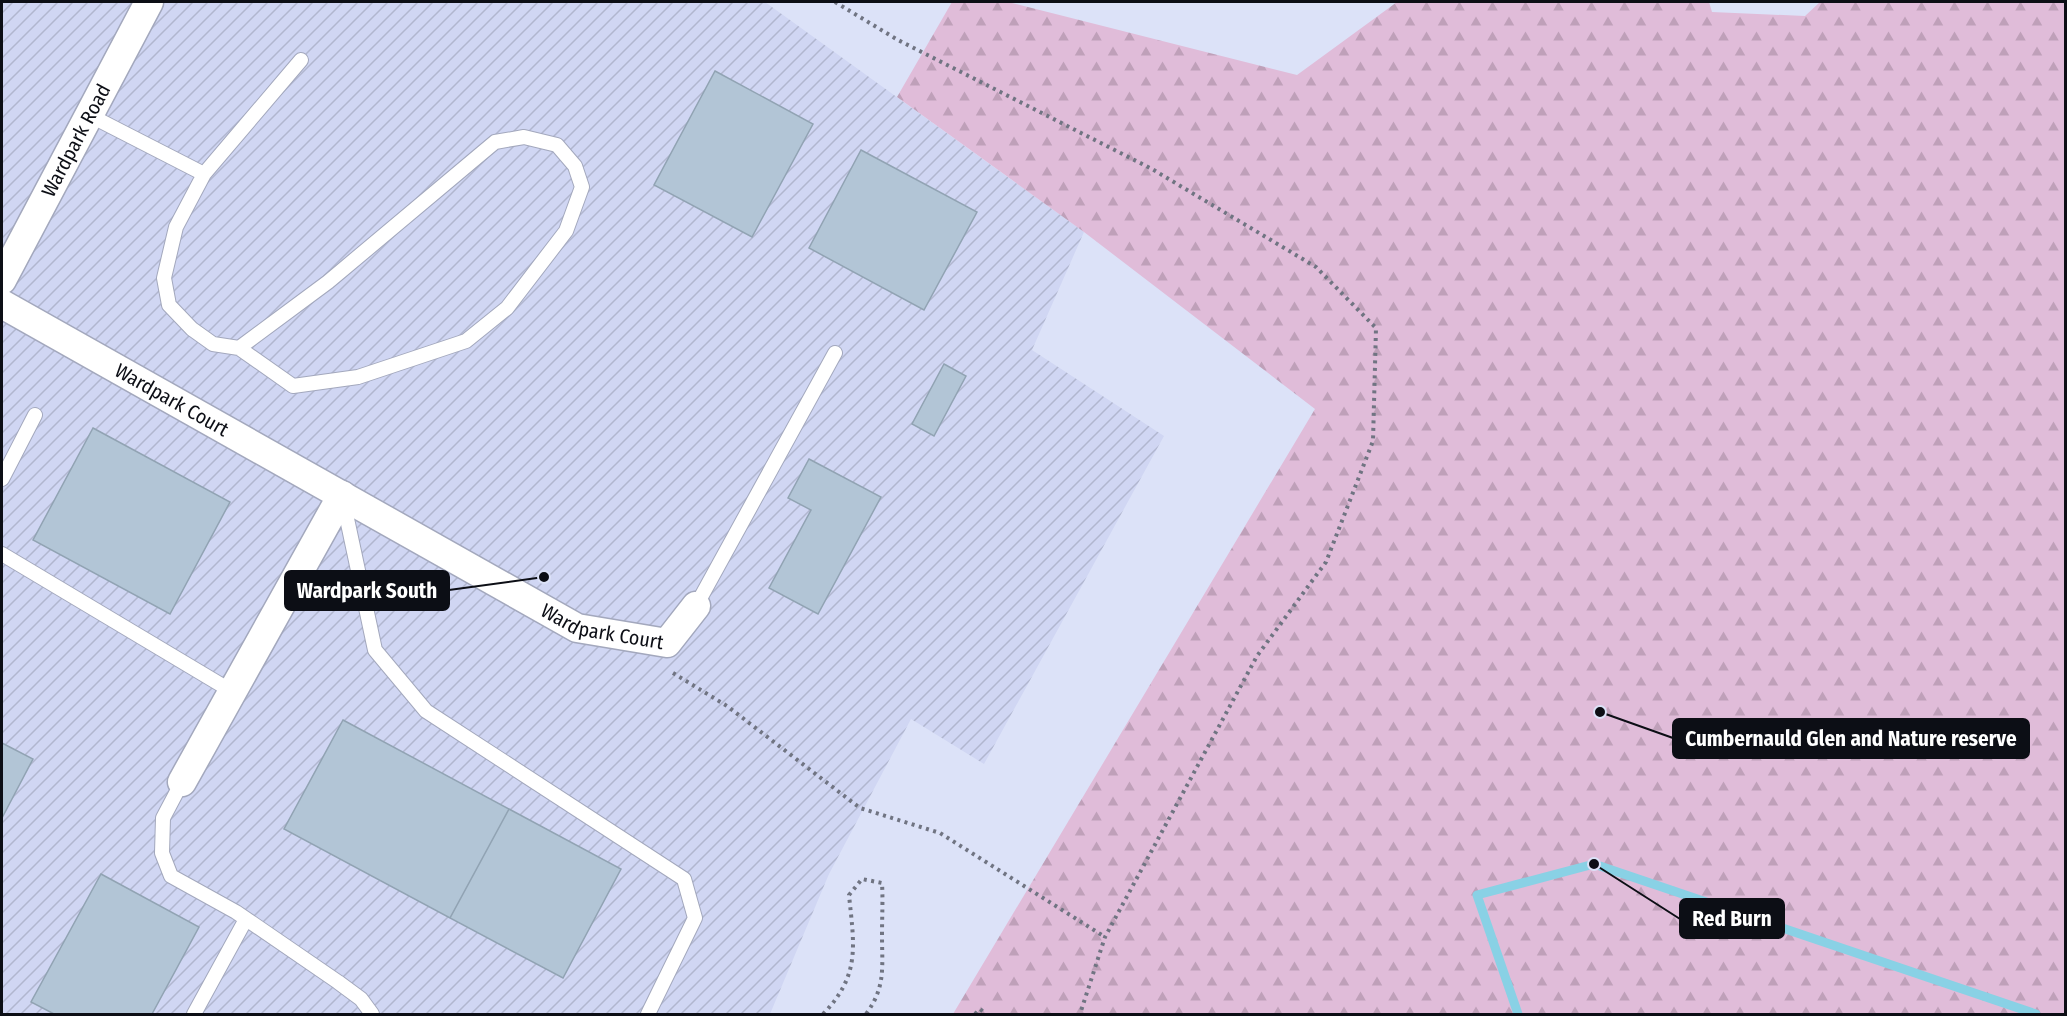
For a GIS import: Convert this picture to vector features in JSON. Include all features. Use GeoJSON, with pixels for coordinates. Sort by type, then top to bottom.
{"type":"FeatureCollection","features":[{"type":"Feature","properties":{"kind":"street","name":"Wardpark Road"},"geometry":{"type":"LineString","coordinates":[[2,280],[149,2]]}},
{"type":"Feature","properties":{"kind":"street","name":"Wardpark Court"},"geometry":{"type":"LineString","coordinates":[[2,304],[577,628],[666,643],[696,606]]}},
{"type":"Feature","properties":{"kind":"street"},"geometry":{"type":"LineString","coordinates":[[182,782],[342,495]]}},
{"type":"Feature","properties":{"kind":"lane"},"geometry":{"type":"LineString","coordinates":[[239,348],[336,275],[495,142],[524,136],[557,145],[575,166],[582,187],[566,231],[507,308],[466,341],[358,377],[293,386],[239,348],[213,344],[192,329],[169,305],[164,278],[176,227],[204,174],[301,60]]}},
{"type":"Feature","properties":{"kind":"lane"},"geometry":{"type":"LineString","coordinates":[[89,115],[204,174]]}},
{"type":"Feature","properties":{"kind":"lane"},"geometry":{"type":"LineString","coordinates":[[696,606],[835,353]]}},
{"type":"Feature","properties":{"kind":"lane"},"geometry":{"type":"LineString","coordinates":[[2,478],[35,415]]}},
{"type":"Feature","properties":{"kind":"lane"},"geometry":{"type":"LineString","coordinates":[[342,495],[375,650],[426,711],[684,879],[695,918],[648,1014]]}},
{"type":"Feature","properties":{"kind":"lane"},"geometry":{"type":"LineString","coordinates":[[2,554],[232,692]]}},
{"type":"Feature","properties":{"kind":"lane"},"geometry":{"type":"LineString","coordinates":[[182,782],[163,818],[162,853],[171,876],[246,919],[361,999],[372,1014]]}},
{"type":"Feature","properties":{"kind":"lane"},"geometry":{"type":"LineString","coordinates":[[194,1014],[246,919]]}},
{"type":"Feature","properties":{"kind":"path"},"geometry":{"type":"LineString","coordinates":[[835,2],[898,40],[1152,169],[1317,267],[1376,328],[1373,441],[1326,562],[1257,656],[1105,937],[1080,1014]]}},
{"type":"Feature","properties":{"kind":"path"},"geometry":{"type":"LineString","coordinates":[[672,672],[727,706],[860,808],[940,833],[1105,937]]}},
{"type":"Feature","properties":{"kind":"path"},"geometry":{"type":"LineString","coordinates":[[823,1014],[852,973],[854,939],[849,895],[862,879],[882,883],[883,907],[884,966],[878,998],[866,1014]]}},
{"type":"Feature","properties":{"kind":"path"},"geometry":{"type":"LineString","coordinates":[[975,1014],[980,1009],[986,1014]]}},
{"type":"Feature","properties":{"kind":"shaded area"},"geometry":{"type":"Polygon","coordinates":[[[2,2],[765,2],[1084,232],[1032,350],[1164,436],[984,764],[911,719],[829,874],[770,1014],[2,1014],[2,2]]]}},
{"type":"Feature","properties":{"kind":"green space"},"geometry":{"type":"Polygon","coordinates":[[[952,2],[1008,2],[1297,75],[1397,2],[1709,2],[1712,12],[1805,16],[1820,2],[2065,2],[2065,1014],[953,1014],[1315,409],[1084,232],[897,97],[952,2]]]}},
{"type":"Feature","properties":{"kind":"building"},"geometry":{"type":"Polygon","coordinates":[[[715,71],[813,124],[752,237],[654,185],[715,71]]]}},
{"type":"Feature","properties":{"kind":"building"},"geometry":{"type":"Polygon","coordinates":[[[861,150],[977,212],[924,310],[809,248],[861,150]]]}},
{"type":"Feature","properties":{"kind":"building"},"geometry":{"type":"Polygon","coordinates":[[[944,364],[966,376],[934,436],[912,424],[944,364]]]}},
{"type":"Feature","properties":{"kind":"building"},"geometry":{"type":"Polygon","coordinates":[[[93,428],[230,502],[170,614],[33,540],[93,428]]]}},
{"type":"Feature","properties":{"kind":"building"},"geometry":{"type":"Polygon","coordinates":[[[809,459],[881,497],[818,614],[769,588],[811,510],[788,498],[809,459]]]}},
{"type":"Feature","properties":{"kind":"building"},"geometry":{"type":"Polygon","coordinates":[[[343,720],[509,809],[450,918],[284,829],[343,720]]]}},
{"type":"Feature","properties":{"kind":"building"},"geometry":{"type":"Polygon","coordinates":[[[2,743],[33,759],[2,818],[2,743]]]}},
{"type":"Feature","properties":{"kind":"building"},"geometry":{"type":"Polygon","coordinates":[[[509,809],[621,869],[563,978],[450,918],[509,809]]]}},
{"type":"Feature","properties":{"kind":"building"},"geometry":{"type":"Polygon","coordinates":[[[101,874],[199,927],[152,1014],[54,1014],[31,1002],[101,874]]]}},
{"type":"Feature","properties":{"kind":"waterway"},"geometry":{"type":"LineString","coordinates":[[1518,1014],[1477,895],[1594,864],[2036,1014]]}},
{"type":"Feature","properties":{"kind":"place","name":"Wardpark South"},"geometry":{"type":"Point","coordinates":[544,577]}},
{"type":"Feature","properties":{"kind":"place","name":"Cumbernauld Glen and Nature reserve"},"geometry":{"type":"Point","coordinates":[1600,712]}},
{"type":"Feature","properties":{"kind":"place","name":"Red Burn"},"geometry":{"type":"Point","coordinates":[1594,864]}}]}
